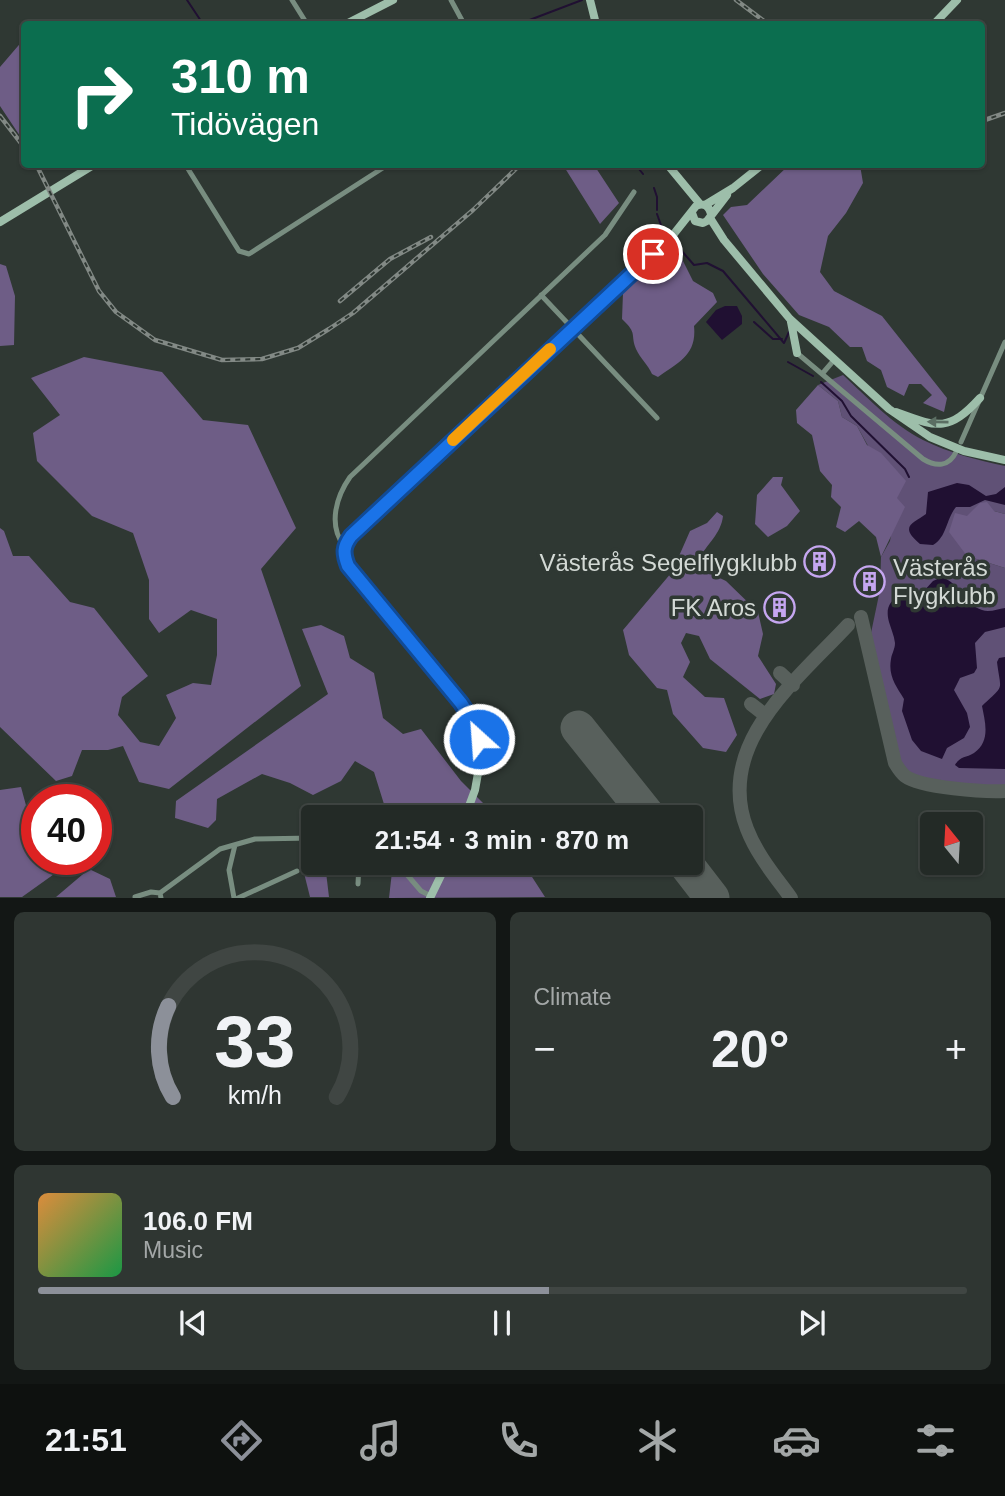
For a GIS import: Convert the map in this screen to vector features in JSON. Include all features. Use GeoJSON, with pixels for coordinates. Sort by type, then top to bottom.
{"type":"FeatureCollection","features":[{"type":"Feature","properties":{"kind":"street"},"geometry":{"type":"LineString","coordinates":[[292,0],[305,21]]}},
{"type":"Feature","properties":{"kind":"street"},"geometry":{"type":"LineString","coordinates":[[352,21],[393,0]]}},
{"type":"Feature","properties":{"kind":"street"},"geometry":{"type":"LineString","coordinates":[[451,0],[462,21]]}},
{"type":"Feature","properties":{"kind":"street"},"geometry":{"type":"LineString","coordinates":[[590,0],[595,21]]}},
{"type":"Feature","properties":{"kind":"street"},"geometry":{"type":"LineString","coordinates":[[937,21],[957,0]]}},
{"type":"Feature","properties":{"kind":"street"},"geometry":{"type":"LineString","coordinates":[[0,222],[88,168]]}},
{"type":"Feature","properties":{"kind":"street"},"geometry":{"type":"LineString","coordinates":[[187,168],[239,251],[249,254],[383,168]]}},
{"type":"Feature","properties":{"kind":"street"},"geometry":{"type":"LineString","coordinates":[[670,168],[706,220],[790,319],[889,409],[930,438],[964,451],[1005,460]]}},
{"type":"Feature","properties":{"kind":"street"},"geometry":{"type":"LineString","coordinates":[[344,546],[351,536],[673,235],[697,208],[733,188],[758,168]]}},
{"type":"Feature","properties":{"kind":"street"},"geometry":{"type":"LineString","coordinates":[[673,235],[706,220],[733,188]]}},
{"type":"Feature","properties":{"kind":"street"},"geometry":{"type":"LineString","coordinates":[[469,805],[479,770],[478,733],[461,703],[348,566],[344,546],[336,533],[340,496],[350,477],[610,230],[634,192]]}},
{"type":"Feature","properties":{"kind":"street"},"geometry":{"type":"LineString","coordinates":[[697,208],[695,221],[706,220]]}},
{"type":"Feature","properties":{"kind":"street"},"geometry":{"type":"LineString","coordinates":[[541,295],[657,418]]}},
{"type":"Feature","properties":{"kind":"street"},"geometry":{"type":"LineString","coordinates":[[790,319],[797,353],[923,459],[942,465],[953,459],[956,452]]}},
{"type":"Feature","properties":{"kind":"street"},"geometry":{"type":"LineString","coordinates":[[961,442],[1005,342]]}},
{"type":"Feature","properties":{"kind":"street"},"geometry":{"type":"LineString","coordinates":[[822,374],[834,360]]}},
{"type":"Feature","properties":{"kind":"street"},"geometry":{"type":"LineString","coordinates":[[889,409],[939,425],[959,418],[980,398]]}},
{"type":"Feature","properties":{"kind":"street"},"geometry":{"type":"LineString","coordinates":[[135,897],[151,892],[161,895],[213,853],[235,845],[255,839],[301,838]]}},
{"type":"Feature","properties":{"kind":"street"},"geometry":{"type":"LineString","coordinates":[[235,845],[229,870],[236,898],[296,871]]}},
{"type":"Feature","properties":{"kind":"street"},"geometry":{"type":"LineString","coordinates":[[285,866],[286,877]]}},
{"type":"Feature","properties":{"kind":"street"},"geometry":{"type":"LineString","coordinates":[[358,875],[358,884]]}},
{"type":"Feature","properties":{"kind":"street"},"geometry":{"type":"LineString","coordinates":[[407,875],[421,891],[431,897],[441,875]]}},
{"type":"Feature","properties":{"kind":"shaded area"},"geometry":{"type":"Polygon","coordinates":[[[21,42],[21,138],[0,106],[0,67],[21,42]]]}},
{"type":"Feature","properties":{"kind":"shaded area"},"geometry":{"type":"Polygon","coordinates":[[[565,168],[596,168],[619,203],[600,224],[565,168]]]}},
{"type":"Feature","properties":{"kind":"shaded area"},"geometry":{"type":"Polygon","coordinates":[[[786,168],[860,168],[863,183],[846,213],[828,236],[820,272],[834,291],[882,316],[947,398],[944,412],[923,403],[932,395],[921,384],[909,384],[904,396],[887,387],[881,370],[867,361],[862,347],[850,347],[829,327],[799,315],[763,274],[723,215],[731,207],[747,205],[786,168]]]}},
{"type":"Feature","properties":{"kind":"shaded area"},"geometry":{"type":"Polygon","coordinates":[[[676,247],[693,281],[713,293],[717,302],[694,326],[693,344],[685,357],[658,377],[652,374],[636,349],[632,331],[622,319],[623,293],[668,251],[676,247]]]}},
{"type":"Feature","properties":{"kind":"shaded area"},"geometry":{"type":"Polygon","coordinates":[[[0,264],[6,266],[15,296],[14,345],[0,346],[0,264]]]}},
{"type":"Feature","properties":{"kind":"shaded area"},"geometry":{"type":"Polygon","coordinates":[[[725,306],[737,306],[742,316],[742,324],[722,340],[706,322],[716,310],[725,306]]]}},
{"type":"Feature","properties":{"kind":"shaded area"},"geometry":{"type":"Polygon","coordinates":[[[84,357],[162,372],[203,420],[248,425],[296,528],[261,569],[301,686],[169,789],[139,782],[123,746],[108,750],[82,750],[72,776],[56,781],[0,727],[0,528],[4,531],[13,556],[29,556],[70,602],[94,608],[148,676],[122,697],[118,715],[140,742],[159,746],[176,718],[166,695],[193,683],[211,685],[217,655],[217,619],[191,610],[159,633],[149,619],[149,580],[133,533],[92,516],[37,461],[33,433],[60,415],[31,378],[84,357]]]}},
{"type":"Feature","properties":{"kind":"shaded area"},"geometry":{"type":"Polygon","coordinates":[[[843,375],[912,434],[953,452],[1005,466],[1005,514],[994,511],[967,556],[1005,568],[1005,787],[990,788],[915,777],[907,772],[901,763],[871,633],[880,590],[881,557],[890,541],[897,498],[857,426],[842,417],[838,401],[818,385],[843,375]]]}},
{"type":"Feature","properties":{"kind":"shaded area"},"geometry":{"type":"Polygon","coordinates":[[[818,385],[838,401],[842,417],[857,426],[867,445],[881,453],[906,481],[897,498],[905,507],[881,557],[876,537],[859,521],[845,532],[836,527],[841,507],[831,497],[832,485],[820,471],[812,435],[797,423],[796,410],[818,385]]]}},
{"type":"Feature","properties":{"kind":"shaded area"},"geometry":{"type":"Polygon","coordinates":[[[773,477],[783,477],[781,485],[800,511],[787,526],[768,537],[755,524],[757,495],[773,477]]]}},
{"type":"Feature","properties":{"kind":"shaded area"},"geometry":{"type":"Polygon","coordinates":[[[957,483],[969,485],[986,496],[996,494],[1005,487],[1005,505],[985,500],[970,507],[956,507],[938,542],[933,545],[920,544],[909,529],[926,514],[928,492],[957,483]]]}},
{"type":"Feature","properties":{"kind":"shaded area"},"geometry":{"type":"Polygon","coordinates":[[[987,502],[994,511],[1005,514],[1005,568],[967,556],[949,532],[955,513],[967,516],[980,503],[987,502]]]}},
{"type":"Feature","properties":{"kind":"shaded area"},"geometry":{"type":"Polygon","coordinates":[[[717,512],[723,516],[720,528],[698,560],[703,570],[726,581],[758,612],[763,634],[758,656],[776,684],[774,694],[760,699],[710,659],[699,636],[686,633],[681,643],[690,662],[683,677],[705,697],[724,698],[737,735],[726,752],[703,748],[673,714],[667,690],[657,688],[629,655],[623,630],[672,572],[690,531],[707,523],[717,512]]]}},
{"type":"Feature","properties":{"kind":"shaded area"},"geometry":{"type":"Polygon","coordinates":[[[942,577],[953,584],[971,604],[982,610],[1005,608],[1005,627],[985,632],[975,643],[977,668],[974,673],[960,678],[954,690],[967,713],[970,727],[964,738],[947,748],[942,759],[921,751],[912,740],[902,711],[904,699],[891,671],[895,643],[888,614],[889,607],[896,598],[923,592],[933,581],[942,577]]]}},
{"type":"Feature","properties":{"kind":"shaded area"},"geometry":{"type":"Polygon","coordinates":[[[321,625],[344,636],[350,658],[374,673],[383,718],[403,734],[421,729],[461,781],[485,805],[384,805],[374,772],[355,761],[341,781],[313,795],[290,783],[262,774],[217,799],[216,820],[208,828],[175,818],[176,801],[328,694],[302,629],[321,625]]]}},
{"type":"Feature","properties":{"kind":"shaded area"},"geometry":{"type":"Polygon","coordinates":[[[1005,657],[1005,769],[959,768],[955,765],[957,762],[974,753],[983,743],[986,731],[982,706],[1000,687],[997,662],[999,658],[1005,657]]]}},
{"type":"Feature","properties":{"kind":"shaded area"},"geometry":{"type":"Polygon","coordinates":[[[21,787],[21,875],[53,875],[22,897],[0,897],[0,790],[21,787]]]}},
{"type":"Feature","properties":{"kind":"shaded area"},"geometry":{"type":"Polygon","coordinates":[[[82,875],[102,875],[110,879],[116,897],[56,897],[82,875]]]}},
{"type":"Feature","properties":{"kind":"shaded area"},"geometry":{"type":"Polygon","coordinates":[[[304,875],[326,875],[329,897],[310,897],[304,875]]]}},
{"type":"Feature","properties":{"kind":"shaded area"},"geometry":{"type":"Polygon","coordinates":[[[392,875],[531,875],[545,897],[389,898],[392,875]]]}},
{"type":"Feature","properties":{"kind":"waterway"},"geometry":{"type":"LineString","coordinates":[[187,0],[201,21]]}},
{"type":"Feature","properties":{"kind":"waterway"},"geometry":{"type":"LineString","coordinates":[[527,21],[582,0]]}},
{"type":"Feature","properties":{"kind":"waterway"},"geometry":{"type":"LineString","coordinates":[[638,168],[643,174]]}},
{"type":"Feature","properties":{"kind":"waterway"},"geometry":{"type":"LineString","coordinates":[[654,188],[657,210]]}},
{"type":"Feature","properties":{"kind":"waterway"},"geometry":{"type":"LineString","coordinates":[[657,214],[662,228]]}},
{"type":"Feature","properties":{"kind":"waterway"},"geometry":{"type":"LineString","coordinates":[[680,249],[694,265],[707,263],[723,271],[784,343],[789,332]]}},
{"type":"Feature","properties":{"kind":"waterway"},"geometry":{"type":"LineString","coordinates":[[754,322],[773,339],[782,339]]}},
{"type":"Feature","properties":{"kind":"waterway"},"geometry":{"type":"LineString","coordinates":[[788,362],[813,376]]}},
{"type":"Feature","properties":{"kind":"waterway"},"geometry":{"type":"LineString","coordinates":[[821,382],[905,469],[909,477]]}},
{"type":"Feature","properties":{"kind":"taxiway"},"geometry":{"type":"LineString","coordinates":[[861,617],[895,763],[901,772],[925,784],[969,790],[1005,791]]}},
{"type":"Feature","properties":{"kind":"taxiway"},"geometry":{"type":"LineString","coordinates":[[791,898],[761,856],[747,829],[740,798],[742,769],[751,742],[766,716],[785,691],[848,625]]}},
{"type":"Feature","properties":{"kind":"taxiway"},"geometry":{"type":"LineString","coordinates":[[780,673],[793,685]]}},
{"type":"Feature","properties":{"kind":"taxiway"},"geometry":{"type":"LineString","coordinates":[[751,704],[765,715]]}},
{"type":"Feature","properties":{"kind":"runway"},"geometry":{"type":"LineString","coordinates":[[578,728],[639,805]]}},
{"type":"Feature","properties":{"kind":"runway"},"geometry":{"type":"LineString","coordinates":[[694,875],[712,898]]}},
{"type":"Feature","properties":{"kind":"railway"},"geometry":{"type":"LineString","coordinates":[[736,0],[764,21]]}},
{"type":"Feature","properties":{"kind":"railway"},"geometry":{"type":"LineString","coordinates":[[985,120],[1005,113]]}},
{"type":"Feature","properties":{"kind":"railway"},"geometry":{"type":"LineString","coordinates":[[0,116],[21,143]]}},
{"type":"Feature","properties":{"kind":"railway"},"geometry":{"type":"LineString","coordinates":[[38,168],[99,291],[116,312],[155,340],[222,360],[262,359],[298,348],[329,329],[353,313],[473,210],[517,168]]}},
{"type":"Feature","properties":{"kind":"railway"},"geometry":{"type":"LineString","coordinates":[[340,301],[390,259],[431,237]]}},
{"type":"Feature","properties":{"kind":"slow traffic"},"geometry":{"type":"LineString","coordinates":[[453,440],[550,349]]}},
{"type":"Feature","properties":{"kind":"place","name":"Västerås Segelflygklubb"},"geometry":{"type":"Point","coordinates":[820,562]}},
{"type":"Feature","properties":{"kind":"place","name":"Västerås Flygklubb"},"geometry":{"type":"Point","coordinates":[870,581]}},
{"type":"Feature","properties":{"kind":"place","name":"FK Aros"},"geometry":{"type":"Point","coordinates":[779,607]}},
{"type":"Feature","properties":{"kind":"route"},"geometry":{"type":"LineString","coordinates":[[479,739],[472,720],[461,703],[348,566],[344,546],[351,536],[653,254]]}}]}
